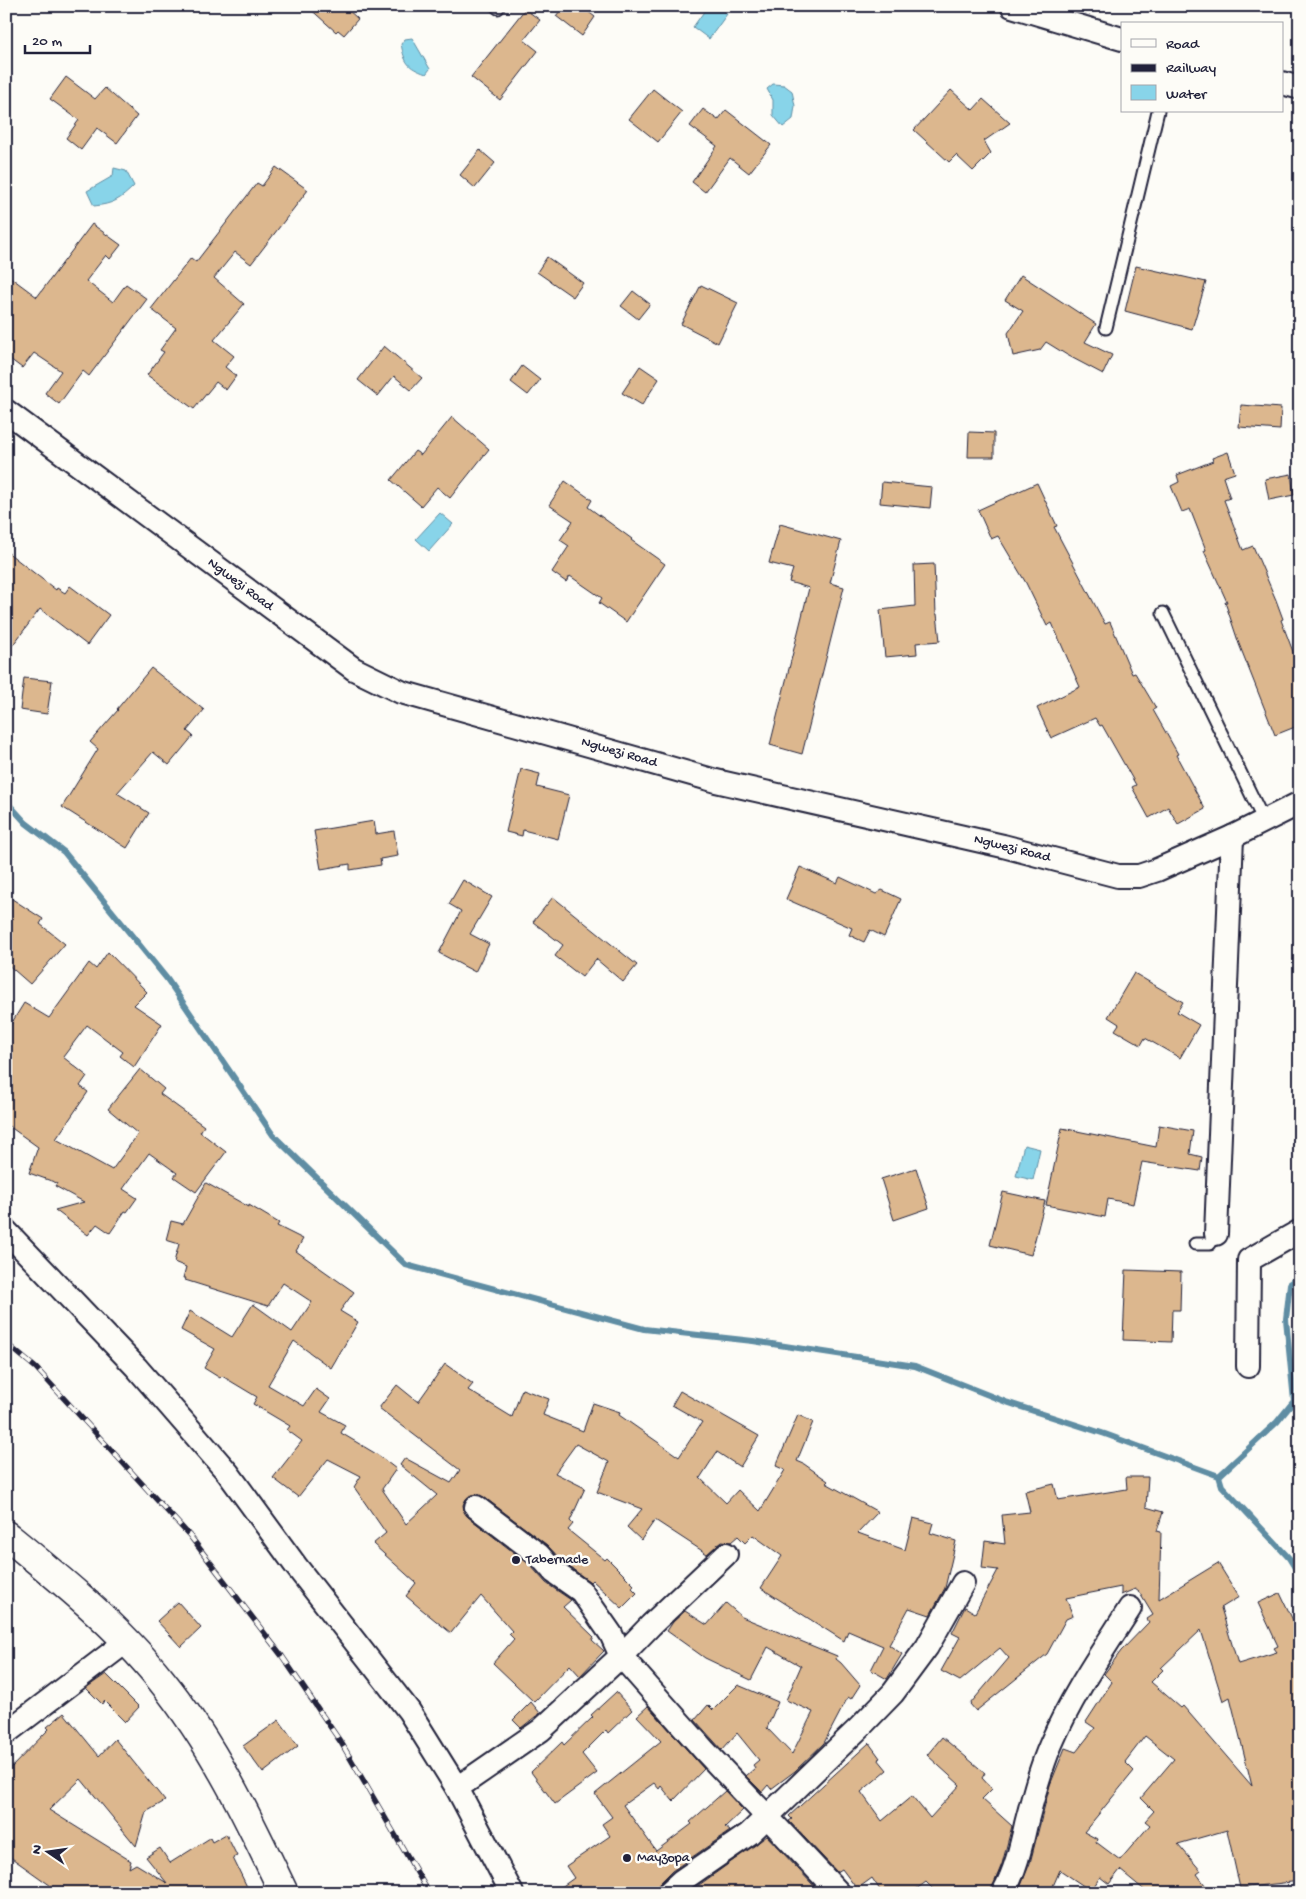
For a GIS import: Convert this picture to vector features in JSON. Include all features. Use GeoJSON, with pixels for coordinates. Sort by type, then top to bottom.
{"type":"FeatureCollection","features":[{"type":"Feature","properties":{"kind":"street"},"geometry":{"type":"LineString","coordinates":[[1012,6],[1121,39]]}},
{"type":"Feature","properties":{"kind":"street"},"geometry":{"type":"LineString","coordinates":[[1284,84],[1300,88]]}},
{"type":"Feature","properties":{"kind":"street","name":"Ngwezi Road"},"geometry":{"type":"LineString","coordinates":[[6,411],[354,670],[401,692],[716,781],[1003,846],[1118,876],[1139,876],[1157,870],[1232,837],[1300,803]]}},
{"type":"Feature","properties":{"kind":"street"},"geometry":{"type":"LineString","coordinates":[[1216,1234],[1232,837]]}},
{"type":"Feature","properties":{"kind":"street"},"geometry":{"type":"LineString","coordinates":[[6,1231],[136,1367],[228,1473],[296,1566],[409,1711],[457,1788],[512,1893]]}},
{"type":"Feature","properties":{"kind":"street"},"geometry":{"type":"LineString","coordinates":[[1248,1366],[1249,1260],[1300,1231]]}},
{"type":"Feature","properties":{"kind":"street"},"geometry":{"type":"LineString","coordinates":[[476,1506],[539,1555],[554,1572],[581,1591],[611,1634],[621,1656],[704,1750],[839,1893]]}},
{"type":"Feature","properties":{"kind":"street"},"geometry":{"type":"LineString","coordinates":[[6,1535],[52,1572],[127,1641],[161,1680],[200,1734],[248,1819],[284,1893]]}},
{"type":"Feature","properties":{"kind":"street"},"geometry":{"type":"LineString","coordinates":[[457,1788],[541,1730],[621,1656],[651,1624],[726,1554]]}},
{"type":"Feature","properties":{"kind":"street"},"geometry":{"type":"LineString","coordinates":[[668,1893],[681,1881],[749,1834],[809,1778],[893,1692],[926,1647],[963,1583]]}},
{"type":"Feature","properties":{"kind":"street"},"geometry":{"type":"LineString","coordinates":[[1003,1893],[1008,1884],[1021,1845],[1033,1798],[1051,1744],[1084,1679],[1130,1608]]}},
{"type":"Feature","properties":{"kind":"street"},"geometry":{"type":"LineString","coordinates":[[6,1733],[127,1641]]}},
{"type":"Feature","properties":{"kind":"lane"},"geometry":{"type":"LineString","coordinates":[[1106,328],[1158,112]]}},
{"type":"Feature","properties":{"kind":"lane"},"geometry":{"type":"LineString","coordinates":[[1163,613],[1264,821]]}},
{"type":"Feature","properties":{"kind":"lane"},"geometry":{"type":"LineString","coordinates":[[1195,1244],[1210,1244],[1216,1234]]}},
{"type":"Feature","properties":{"kind":"water"},"geometry":{"type":"Polygon","coordinates":[[[708,6],[717,6],[727,14],[709,39],[693,27],[708,6]]]}},
{"type":"Feature","properties":{"kind":"water"},"geometry":{"type":"Polygon","coordinates":[[[412,38],[430,69],[426,74],[408,64],[404,56],[401,44],[405,39],[412,38]]]}},
{"type":"Feature","properties":{"kind":"water"},"geometry":{"type":"Polygon","coordinates":[[[773,84],[784,85],[792,91],[795,106],[793,119],[783,127],[773,115],[773,100],[767,89],[773,84]]]}},
{"type":"Feature","properties":{"kind":"water"},"geometry":{"type":"Polygon","coordinates":[[[114,168],[126,171],[134,186],[125,195],[116,200],[94,206],[87,191],[113,176],[114,168]]]}},
{"type":"Feature","properties":{"kind":"water"},"geometry":{"type":"Polygon","coordinates":[[[440,513],[453,524],[429,551],[416,539],[440,513]]]}},
{"type":"Feature","properties":{"kind":"water"},"geometry":{"type":"Polygon","coordinates":[[[1024,1145],[1040,1149],[1033,1180],[1016,1176],[1024,1145]]]}},
{"type":"Feature","properties":{"kind":"building"},"geometry":{"type":"Polygon","coordinates":[[[307,6],[344,6],[358,19],[344,35],[338,30],[336,32],[307,6]]]}},
{"type":"Feature","properties":{"kind":"building"},"geometry":{"type":"Polygon","coordinates":[[[564,6],[581,6],[595,17],[582,36],[556,16],[564,6]]]}},
{"type":"Feature","properties":{"kind":"building"},"geometry":{"type":"Polygon","coordinates":[[[525,9],[540,20],[524,40],[538,51],[500,100],[471,77],[525,9]]]}},
{"type":"Feature","properties":{"kind":"building"},"geometry":{"type":"Polygon","coordinates":[[[66,77],[95,99],[105,88],[137,116],[117,143],[97,128],[81,150],[66,138],[79,120],[50,99],[66,77]]]}},
{"type":"Feature","properties":{"kind":"building"},"geometry":{"type":"Polygon","coordinates":[[[653,89],[682,112],[658,142],[629,119],[653,89]]]}},
{"type":"Feature","properties":{"kind":"building"},"geometry":{"type":"Polygon","coordinates":[[[951,90],[973,110],[983,99],[1010,123],[984,141],[991,153],[973,171],[956,155],[949,162],[914,130],[951,90]]]}},
{"type":"Feature","properties":{"kind":"building"},"geometry":{"type":"Polygon","coordinates":[[[703,109],[718,120],[726,110],[771,145],[749,173],[730,158],[705,192],[692,182],[717,146],[690,126],[703,109]]]}},
{"type":"Feature","properties":{"kind":"building"},"geometry":{"type":"Polygon","coordinates":[[[480,150],[495,163],[475,188],[460,175],[480,150]]]}},
{"type":"Feature","properties":{"kind":"building"},"geometry":{"type":"Polygon","coordinates":[[[276,167],[308,190],[251,264],[235,252],[214,278],[244,304],[214,340],[234,356],[225,367],[236,376],[226,390],[216,382],[194,409],[147,375],[164,352],[160,350],[176,328],[151,309],[191,258],[196,262],[257,183],[262,186],[276,167]]]}},
{"type":"Feature","properties":{"kind":"building"},"geometry":{"type":"Polygon","coordinates":[[[92,224],[121,245],[110,259],[106,255],[86,281],[113,302],[126,284],[147,299],[89,376],[83,371],[59,404],[45,393],[61,371],[34,353],[22,368],[6,356],[6,274],[37,297],[92,224]]]}},
{"type":"Feature","properties":{"kind":"building"},"geometry":{"type":"Polygon","coordinates":[[[547,257],[583,283],[573,297],[537,272],[547,257]]]}},
{"type":"Feature","properties":{"kind":"building"},"geometry":{"type":"Polygon","coordinates":[[[1136,266],[1206,282],[1192,329],[1125,311],[1136,266]]]}},
{"type":"Feature","properties":{"kind":"building"},"geometry":{"type":"Polygon","coordinates":[[[1021,275],[1096,324],[1085,342],[1112,355],[1103,374],[1046,342],[1040,350],[1013,356],[1008,333],[1023,311],[1005,300],[1021,275]]]}},
{"type":"Feature","properties":{"kind":"building"},"geometry":{"type":"Polygon","coordinates":[[[701,285],[738,303],[718,343],[681,324],[701,285]]]}},
{"type":"Feature","properties":{"kind":"building"},"geometry":{"type":"Polygon","coordinates":[[[633,291],[650,304],[638,319],[621,306],[633,291]]]}},
{"type":"Feature","properties":{"kind":"building"},"geometry":{"type":"Polygon","coordinates":[[[384,346],[422,378],[411,390],[394,376],[378,396],[358,380],[384,346]]]}},
{"type":"Feature","properties":{"kind":"building"},"geometry":{"type":"Polygon","coordinates":[[[522,366],[540,380],[528,395],[511,382],[522,366]]]}},
{"type":"Feature","properties":{"kind":"building"},"geometry":{"type":"Polygon","coordinates":[[[640,366],[659,379],[642,405],[622,393],[640,366]]]}},
{"type":"Feature","properties":{"kind":"building"},"geometry":{"type":"Polygon","coordinates":[[[1241,405],[1281,408],[1280,430],[1239,427],[1241,405]]]}},
{"type":"Feature","properties":{"kind":"building"},"geometry":{"type":"Polygon","coordinates":[[[452,417],[489,449],[450,498],[437,487],[421,506],[391,480],[415,451],[421,455],[452,417]]]}},
{"type":"Feature","properties":{"kind":"building"},"geometry":{"type":"Polygon","coordinates":[[[969,432],[994,433],[994,457],[968,457],[969,432]]]}},
{"type":"Feature","properties":{"kind":"building"},"geometry":{"type":"Polygon","coordinates":[[[1228,452],[1235,473],[1223,477],[1230,498],[1224,500],[1243,550],[1253,546],[1276,600],[1283,619],[1281,620],[1300,670],[1300,725],[1275,735],[1239,644],[1225,602],[1227,602],[1204,551],[1206,550],[1190,509],[1182,512],[1171,486],[1179,482],[1177,475],[1213,461],[1212,458],[1228,452]]]}},
{"type":"Feature","properties":{"kind":"building"},"geometry":{"type":"Polygon","coordinates":[[[1291,474],[1294,495],[1269,500],[1265,479],[1291,474]]]}},
{"type":"Feature","properties":{"kind":"building"},"geometry":{"type":"Polygon","coordinates":[[[565,481],[592,500],[588,507],[665,564],[626,622],[599,603],[602,598],[570,576],[566,582],[552,572],[569,546],[560,540],[573,521],[549,505],[565,481]]]}},
{"type":"Feature","properties":{"kind":"building"},"geometry":{"type":"Polygon","coordinates":[[[882,482],[932,487],[930,508],[880,503],[882,482]]]}},
{"type":"Feature","properties":{"kind":"building"},"geometry":{"type":"Polygon","coordinates":[[[1037,483],[1057,526],[1054,527],[1105,624],[1110,622],[1132,674],[1135,673],[1156,708],[1153,710],[1178,754],[1176,755],[1205,809],[1178,824],[1168,807],[1149,818],[1132,787],[1136,785],[1102,725],[1100,726],[1095,718],[1051,738],[1037,708],[1080,687],[1052,623],[1047,626],[1026,583],[998,536],[991,539],[978,510],[1037,483]]]}},
{"type":"Feature","properties":{"kind":"building"},"geometry":{"type":"Polygon","coordinates":[[[780,524],[841,541],[830,583],[844,587],[802,754],[770,745],[809,588],[789,582],[793,569],[769,563],[780,524]]]}},
{"type":"Feature","properties":{"kind":"building"},"geometry":{"type":"Polygon","coordinates":[[[6,551],[56,590],[57,588],[65,593],[70,586],[109,615],[87,645],[40,609],[6,654],[6,551]]]}},
{"type":"Feature","properties":{"kind":"building"},"geometry":{"type":"Polygon","coordinates":[[[934,564],[936,614],[940,641],[916,643],[917,654],[885,657],[880,610],[915,606],[914,565],[934,564]]]}},
{"type":"Feature","properties":{"kind":"building"},"geometry":{"type":"Polygon","coordinates":[[[151,668],[204,710],[187,731],[193,736],[169,765],[153,752],[117,793],[149,813],[127,848],[62,807],[98,749],[90,742],[151,668]]]}},
{"type":"Feature","properties":{"kind":"building"},"geometry":{"type":"Polygon","coordinates":[[[24,678],[52,681],[47,714],[20,710],[24,678]]]}},
{"type":"Feature","properties":{"kind":"building"},"geometry":{"type":"Polygon","coordinates":[[[521,769],[540,774],[537,787],[569,795],[558,839],[523,830],[522,836],[506,832],[521,769]]]}},
{"type":"Feature","properties":{"kind":"building"},"geometry":{"type":"Polygon","coordinates":[[[374,821],[376,834],[394,831],[398,856],[380,859],[381,865],[350,870],[350,864],[321,869],[314,831],[374,821]]]}},
{"type":"Feature","properties":{"kind":"building"},"geometry":{"type":"Polygon","coordinates":[[[800,867],[837,883],[840,877],[876,894],[882,890],[901,899],[884,937],[870,930],[864,942],[849,935],[852,928],[786,899],[800,867]]]}},
{"type":"Feature","properties":{"kind":"building"},"geometry":{"type":"Polygon","coordinates":[[[463,880],[492,897],[470,934],[489,944],[475,972],[439,953],[461,911],[449,904],[463,880]]]}},
{"type":"Feature","properties":{"kind":"building"},"geometry":{"type":"Polygon","coordinates":[[[6,895],[43,919],[40,924],[65,944],[30,984],[6,963],[6,895]]]}},
{"type":"Feature","properties":{"kind":"building"},"geometry":{"type":"Polygon","coordinates":[[[553,897],[637,965],[623,982],[596,959],[582,977],[555,956],[563,945],[533,922],[553,897]]]}},
{"type":"Feature","properties":{"kind":"building"},"geometry":{"type":"Polygon","coordinates":[[[108,952],[147,992],[134,1005],[162,1024],[134,1067],[120,1056],[123,1052],[87,1025],[63,1057],[87,1076],[80,1086],[88,1092],[56,1139],[112,1170],[138,1134],[108,1109],[140,1069],[164,1089],[160,1094],[204,1126],[200,1132],[226,1152],[196,1192],[174,1177],[177,1173],[149,1153],[123,1189],[137,1198],[127,1212],[125,1211],[110,1233],[97,1224],[88,1235],[55,1210],[84,1202],[55,1186],[57,1183],[29,1173],[38,1147],[6,1124],[6,1032],[24,1003],[49,1018],[89,963],[96,969],[108,952]]]}},
{"type":"Feature","properties":{"kind":"building"},"geometry":{"type":"Polygon","coordinates":[[[1134,973],[1183,1002],[1177,1012],[1199,1025],[1180,1058],[1145,1038],[1141,1045],[1115,1030],[1119,1024],[1108,1017],[1134,973]]]}},
{"type":"Feature","properties":{"kind":"building"},"geometry":{"type":"Polygon","coordinates":[[[1159,1125],[1193,1131],[1190,1154],[1202,1157],[1200,1171],[1142,1162],[1133,1204],[1108,1199],[1105,1217],[1046,1205],[1062,1128],[1156,1147],[1159,1125]]]}},
{"type":"Feature","properties":{"kind":"building"},"geometry":{"type":"Polygon","coordinates":[[[916,1168],[929,1208],[894,1220],[881,1179],[916,1168]]]}},
{"type":"Feature","properties":{"kind":"building"},"geometry":{"type":"Polygon","coordinates":[[[206,1183],[249,1207],[249,1205],[279,1223],[277,1226],[303,1239],[296,1251],[354,1292],[340,1311],[358,1322],[331,1368],[294,1341],[268,1385],[304,1406],[316,1389],[330,1399],[321,1412],[345,1425],[341,1433],[378,1455],[396,1469],[382,1489],[406,1524],[437,1495],[400,1465],[405,1458],[451,1483],[460,1470],[379,1408],[397,1385],[418,1402],[445,1364],[473,1384],[468,1390],[512,1417],[522,1389],[549,1399],[543,1415],[583,1431],[593,1403],[620,1412],[619,1415],[679,1457],[702,1422],[672,1405],[680,1391],[759,1436],[740,1467],[717,1452],[700,1478],[726,1503],[738,1490],[760,1511],[785,1470],[776,1466],[798,1415],[813,1422],[797,1461],[828,1481],[826,1483],[878,1512],[858,1533],[905,1550],[913,1518],[933,1523],[930,1533],[956,1541],[945,1588],[930,1615],[909,1608],[889,1645],[902,1654],[887,1679],[871,1670],[883,1646],[848,1631],[844,1641],[761,1588],[782,1556],[753,1535],[745,1543],[738,1536],[731,1542],[722,1541],[707,1554],[655,1520],[641,1540],[627,1527],[642,1509],[597,1492],[609,1462],[576,1444],[555,1473],[585,1488],[570,1521],[573,1524],[568,1530],[605,1560],[607,1558],[634,1585],[632,1588],[637,1593],[622,1608],[592,1580],[590,1582],[563,1562],[547,1545],[484,1497],[478,1494],[471,1495],[463,1505],[464,1512],[468,1517],[530,1565],[546,1583],[571,1600],[563,1607],[594,1637],[592,1640],[604,1651],[580,1676],[570,1665],[534,1702],[493,1663],[514,1639],[509,1634],[512,1631],[481,1596],[451,1633],[406,1596],[416,1583],[373,1544],[386,1533],[354,1487],[361,1476],[328,1459],[298,1497],[273,1478],[302,1441],[287,1430],[290,1426],[253,1404],[257,1397],[222,1376],[220,1378],[204,1368],[215,1349],[181,1330],[190,1311],[232,1337],[253,1304],[292,1332],[312,1302],[283,1283],[268,1306],[183,1278],[186,1267],[174,1262],[179,1244],[166,1240],[171,1221],[183,1224],[206,1183]]]}},
{"type":"Feature","properties":{"kind":"building"},"geometry":{"type":"Polygon","coordinates":[[[1003,1192],[1045,1201],[1031,1255],[990,1245],[1003,1192]]]}},
{"type":"Feature","properties":{"kind":"building"},"geometry":{"type":"Polygon","coordinates":[[[1126,1270],[1181,1272],[1180,1310],[1172,1310],[1171,1342],[1123,1340],[1126,1270]]]}},
{"type":"Feature","properties":{"kind":"building"},"geometry":{"type":"Polygon","coordinates":[[[1126,1477],[1148,1477],[1146,1507],[1163,1512],[1157,1531],[1161,1532],[1159,1599],[1218,1563],[1239,1597],[1221,1608],[1238,1664],[1277,1652],[1274,1648],[1278,1646],[1258,1603],[1280,1593],[1300,1635],[1300,1881],[1240,1888],[1227,1830],[1178,1844],[1201,1871],[1197,1874],[1211,1893],[1148,1893],[1120,1870],[1109,1884],[1100,1877],[1091,1891],[1060,1870],[1050,1893],[1018,1893],[1030,1863],[1050,1785],[1065,1748],[1076,1752],[1095,1728],[1086,1722],[1112,1682],[1104,1674],[1121,1651],[1149,1622],[1147,1619],[1153,1615],[1139,1592],[1135,1589],[1121,1595],[1121,1587],[1066,1598],[1073,1616],[1066,1619],[1047,1654],[976,1711],[970,1704],[1009,1658],[1000,1648],[960,1681],[941,1671],[960,1637],[952,1633],[965,1607],[975,1613],[998,1570],[982,1568],[985,1541],[1005,1544],[1002,1515],[1030,1512],[1025,1491],[1054,1484],[1058,1500],[1127,1489],[1126,1477]],[[1201,1630],[1161,1668],[1163,1670],[1151,1682],[1181,1708],[1183,1706],[1252,1786],[1230,1697],[1223,1701],[1201,1630]],[[1145,1736],[1125,1762],[1134,1771],[1084,1832],[1097,1839],[1096,1842],[1120,1860],[1150,1825],[1145,1821],[1154,1811],[1141,1798],[1174,1759],[1145,1736]]]}},
{"type":"Feature","properties":{"kind":"building"},"geometry":{"type":"Polygon","coordinates":[[[178,1602],[201,1628],[181,1647],[157,1621],[178,1602]]]}},
{"type":"Feature","properties":{"kind":"building"},"geometry":{"type":"Polygon","coordinates":[[[726,1603],[742,1617],[837,1656],[836,1659],[860,1685],[851,1699],[848,1697],[824,1743],[795,1771],[771,1789],[768,1785],[762,1792],[746,1776],[755,1768],[753,1765],[759,1760],[737,1733],[722,1750],[695,1720],[708,1705],[713,1710],[738,1685],[778,1702],[767,1728],[792,1754],[813,1712],[786,1700],[801,1666],[768,1647],[751,1680],[705,1658],[667,1631],[673,1622],[685,1611],[707,1625],[726,1603]]]}},
{"type":"Feature","properties":{"kind":"building"},"geometry":{"type":"Polygon","coordinates":[[[106,1674],[139,1707],[125,1722],[104,1701],[102,1704],[86,1688],[106,1674]]]}},
{"type":"Feature","properties":{"kind":"building"},"geometry":{"type":"Polygon","coordinates":[[[616,1692],[632,1710],[608,1733],[606,1730],[582,1754],[597,1773],[555,1804],[531,1772],[562,1742],[564,1745],[593,1717],[591,1715],[616,1692]]]}},
{"type":"Feature","properties":{"kind":"building"},"geometry":{"type":"Polygon","coordinates":[[[531,1702],[540,1713],[521,1728],[513,1720],[531,1702]]]}},
{"type":"Feature","properties":{"kind":"building"},"geometry":{"type":"Polygon","coordinates":[[[648,1706],[704,1769],[673,1801],[661,1786],[659,1789],[654,1783],[623,1805],[656,1851],[692,1824],[690,1822],[725,1791],[743,1810],[725,1827],[730,1831],[672,1871],[659,1884],[655,1893],[553,1893],[574,1878],[566,1866],[610,1836],[602,1824],[612,1817],[595,1794],[661,1741],[637,1716],[648,1706]]]}},
{"type":"Feature","properties":{"kind":"building"},"geometry":{"type":"Polygon","coordinates":[[[64,1713],[99,1756],[115,1739],[165,1801],[146,1812],[136,1846],[81,1779],[49,1810],[131,1861],[129,1868],[136,1864],[167,1883],[146,1857],[160,1848],[170,1863],[210,1838],[212,1842],[226,1834],[237,1856],[233,1858],[250,1893],[61,1893],[6,1854],[6,1773],[49,1729],[47,1727],[64,1713]]]}},
{"type":"Feature","properties":{"kind":"building"},"geometry":{"type":"Polygon","coordinates":[[[279,1720],[298,1746],[263,1773],[243,1746],[279,1720]]]}},
{"type":"Feature","properties":{"kind":"building"},"geometry":{"type":"Polygon","coordinates":[[[942,1737],[985,1773],[982,1778],[992,1789],[982,1799],[1012,1826],[1002,1864],[990,1893],[937,1893],[926,1882],[911,1893],[882,1893],[872,1878],[857,1889],[842,1869],[837,1872],[789,1821],[792,1819],[789,1816],[869,1743],[887,1770],[861,1792],[882,1821],[912,1796],[930,1818],[960,1785],[927,1755],[942,1737]]]}},
{"type":"Feature","properties":{"kind":"building"},"geometry":{"type":"Polygon","coordinates":[[[767,1836],[814,1886],[817,1893],[688,1893],[767,1836]]]}},
{"type":"Feature","properties":{"kind":"waterway"},"geometry":{"type":"LineString","coordinates":[[6,801],[26,823],[64,852],[167,979],[273,1135],[406,1265],[644,1329],[753,1341],[915,1366],[1006,1402],[1105,1434],[1219,1476],[1222,1486],[1289,1558],[1300,1576]]}},
{"type":"Feature","properties":{"kind":"waterway"},"geometry":{"type":"LineString","coordinates":[[1219,1476],[1277,1422],[1294,1401],[1286,1319],[1290,1284],[1300,1277]]}},
{"type":"Feature","properties":{"kind":"railway"},"geometry":{"type":"LineString","coordinates":[[6,1343],[36,1368],[190,1536],[282,1656],[342,1744],[429,1893]]}},
{"type":"Feature","properties":{"kind":"place","name":"Tabernacle"},"geometry":{"type":"Point","coordinates":[516,1560]}},
{"type":"Feature","properties":{"kind":"place","name":"Mayzopa"},"geometry":{"type":"Point","coordinates":[627,1858]}}]}
